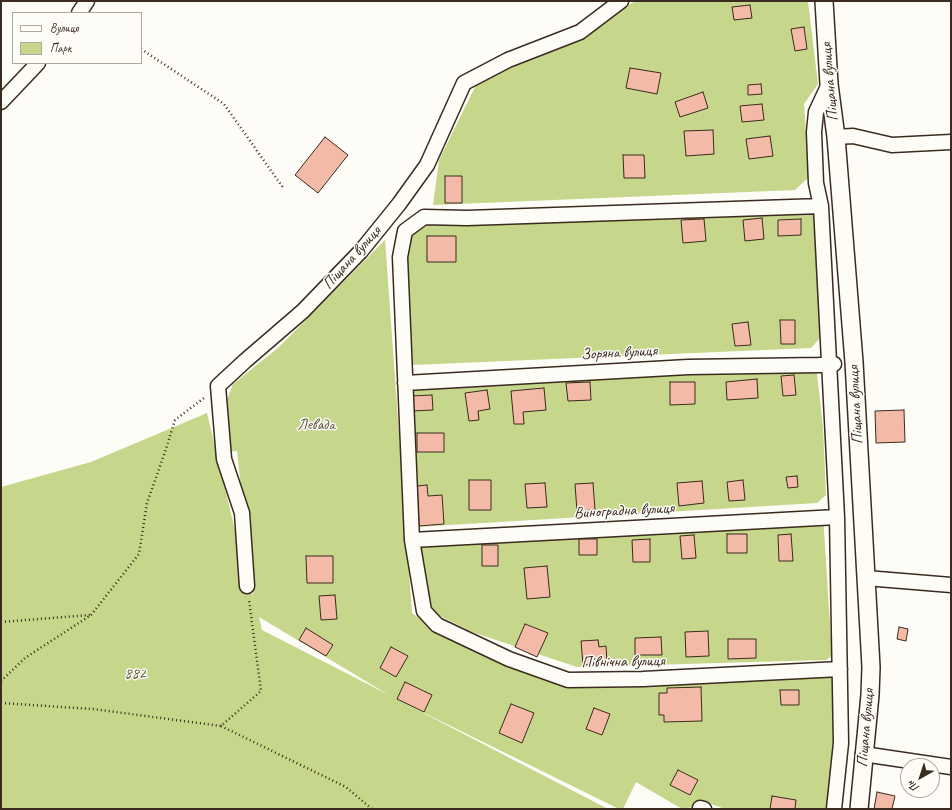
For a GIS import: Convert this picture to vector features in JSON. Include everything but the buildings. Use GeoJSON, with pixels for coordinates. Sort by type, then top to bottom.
{"type":"FeatureCollection","features":[{"type":"Feature","properties":{"kind":"street"},"geometry":{"type":"LineString","coordinates":[[80,12],[87,1]]}},
{"type":"Feature","properties":{"kind":"street","name":"Піщана вулиця"},"geometry":{"type":"LineString","coordinates":[[218,386],[303,311],[361,251],[399,204],[426,166],[464,84],[508,60],[580,32],[621,1]]}},
{"type":"Feature","properties":{"kind":"street","name":"Піщана вулиця"},"geometry":{"type":"LineString","coordinates":[[824,1],[829,84],[836,137],[854,362],[871,674],[859,809]]}},
{"type":"Feature","properties":{"kind":"street"},"geometry":{"type":"LineString","coordinates":[[1,102],[37,64]]}},
{"type":"Feature","properties":{"kind":"street"},"geometry":{"type":"LineString","coordinates":[[829,84],[816,112],[814,132],[816,183],[821,206],[831,364],[837,517],[842,743],[834,809]]}},
{"type":"Feature","properties":{"kind":"street"},"geometry":{"type":"LineString","coordinates":[[836,137],[853,136],[892,145],[951,142]]}},
{"type":"Feature","properties":{"kind":"street"},"geometry":{"type":"LineString","coordinates":[[412,540],[400,257],[405,231],[424,217],[467,218],[821,206]]}},
{"type":"Feature","properties":{"kind":"street","name":"Зоряна вулиця"},"geometry":{"type":"LineString","coordinates":[[405,383],[688,367],[831,364]]}},
{"type":"Feature","properties":{"kind":"street"},"geometry":{"type":"LineString","coordinates":[[218,386],[224,459],[242,514],[247,586]]}},
{"type":"Feature","properties":{"kind":"street","name":"Виноградна вулиця"},"geometry":{"type":"LineString","coordinates":[[412,540],[837,517]]}},
{"type":"Feature","properties":{"kind":"street","name":"Північна вулиця"},"geometry":{"type":"LineString","coordinates":[[412,540],[424,611],[437,625],[509,659],[568,680],[643,679],[840,669]]}},
{"type":"Feature","properties":{"kind":"street"},"geometry":{"type":"LineString","coordinates":[[866,578],[951,586]]}},
{"type":"Feature","properties":{"kind":"street"},"geometry":{"type":"LineString","coordinates":[[863,754],[951,767]]}},
{"type":"Feature","properties":{"kind":"path"},"geometry":{"type":"LineString","coordinates":[[142,50],[224,104],[284,189]]}},
{"type":"Feature","properties":{"kind":"path"},"geometry":{"type":"LineString","coordinates":[[1,681],[25,658],[91,615],[139,554],[147,503],[175,420],[218,386]]}},
{"type":"Feature","properties":{"kind":"path"},"geometry":{"type":"LineString","coordinates":[[221,726],[261,691],[247,586]]}},
{"type":"Feature","properties":{"kind":"path"},"geometry":{"type":"LineString","coordinates":[[1,622],[91,615]]}},
{"type":"Feature","properties":{"kind":"path"},"geometry":{"type":"LineString","coordinates":[[1,703],[93,709],[221,726],[346,787],[372,809]]}},
{"type":"Feature","properties":{"kind":"green space"},"geometry":{"type":"Polygon","coordinates":[[[636,1],[808,1],[818,84],[804,104],[809,177],[795,190],[433,205],[439,160],[477,83],[508,64],[636,1]]]}},
{"type":"Feature","properties":{"kind":"green space"},"geometry":{"type":"Polygon","coordinates":[[[817,210],[821,337],[811,348],[412,365],[403,251],[409,231],[420,220],[817,210]]]}},
{"type":"Feature","properties":{"kind":"green space"},"geometry":{"type":"Polygon","coordinates":[[[385,240],[412,613],[428,625],[583,681],[835,676],[832,783],[830,804],[827,809],[725,809],[700,800],[694,807],[682,809],[636,782],[623,809],[619,809],[406,704],[608,809],[1,809],[1,487],[91,462],[207,413],[232,518],[253,597],[237,451],[227,452],[224,408],[233,384],[278,348],[385,240]],[[259,617],[262,630],[389,695],[259,617]]]}},
{"type":"Feature","properties":{"kind":"green space"},"geometry":{"type":"Polygon","coordinates":[[[816,364],[823,428],[826,495],[817,503],[416,527],[407,380],[419,375],[816,364]]]}},
{"type":"Feature","properties":{"kind":"green space"},"geometry":{"type":"Polygon","coordinates":[[[823,515],[832,656],[826,660],[577,667],[472,632],[434,613],[423,598],[416,540],[823,515]]]}},
{"type":"Feature","properties":{"kind":"park label","name":"Левада"},"geometry":{"type":"Point","coordinates":[316,425]}},
{"type":"Feature","properties":{"kind":"park label","name":"882"},"geometry":{"type":"Point","coordinates":[135,674]}}]}
